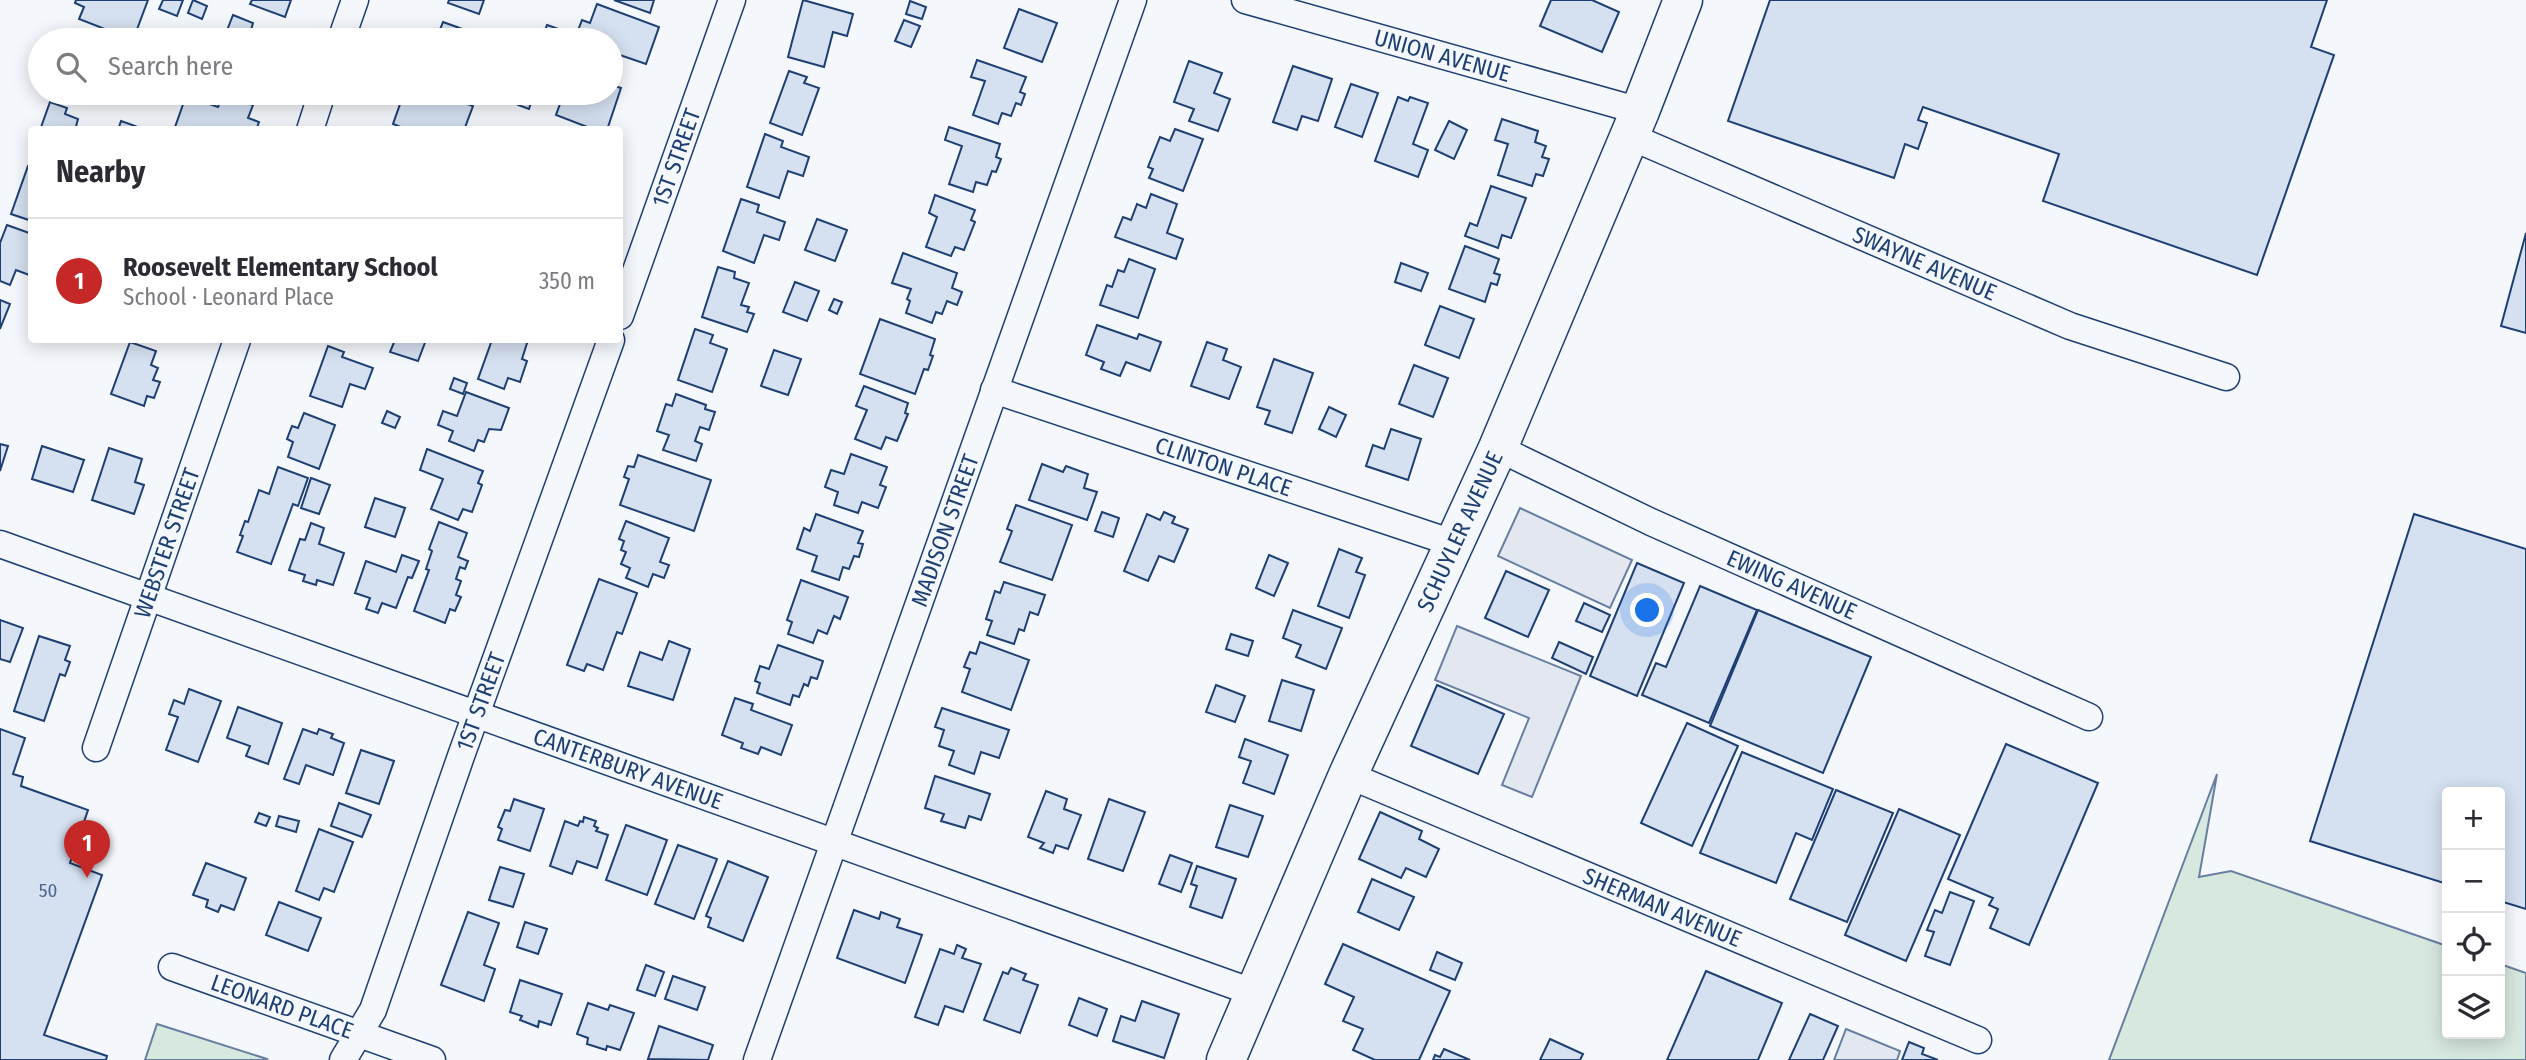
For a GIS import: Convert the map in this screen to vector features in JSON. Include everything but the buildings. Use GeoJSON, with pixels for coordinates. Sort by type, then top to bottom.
{"type":"FeatureCollection","features":[{"type":"Feature","properties":{"kind":"street"},"geometry":{"type":"LineString","coordinates":[[345,28],[355,0]]}},
{"type":"Feature","properties":{"kind":"street","name":"1ST STREET"},"geometry":{"type":"LineString","coordinates":[[623,308],[732,0]]}},
{"type":"Feature","properties":{"kind":"street","name":"MADISON STREET"},"geometry":{"type":"LineString","coordinates":[[757,1060],[1133,0]]}},
{"type":"Feature","properties":{"kind":"street","name":"UNION AVENUE"},"geometry":{"type":"LineString","coordinates":[[1245,0],[1634,123]]}},
{"type":"Feature","properties":{"kind":"street","name":"SCHUYLER AVENUE"},"geometry":{"type":"LineString","coordinates":[[1226,1060],[1348,775],[1497,448],[1683,0]]}},
{"type":"Feature","properties":{"kind":"street"},"geometry":{"type":"LineString","coordinates":[[311,126],[319,105]]}},
{"type":"Feature","properties":{"kind":"street","name":"SWAYNE AVENUE"},"geometry":{"type":"LineString","coordinates":[[1634,123],[2070,326],[2226,377]]}},
{"type":"Feature","properties":{"kind":"street","name":"WEBSTER STREET"},"geometry":{"type":"LineString","coordinates":[[96,748],[236,343]]}},
{"type":"Feature","properties":{"kind":"street","name":"1ST STREET"},"geometry":{"type":"LineString","coordinates":[[343,1060],[373,1010],[610,343]]}},
{"type":"Feature","properties":{"kind":"street","name":"CLINTON PLACE"},"geometry":{"type":"LineString","coordinates":[[994,390],[1453,543]]}},
{"type":"Feature","properties":{"kind":"street","name":"EWING AVENUE"},"geometry":{"type":"LineString","coordinates":[[1497,448],[1651,522],[2089,717]]}},
{"type":"Feature","properties":{"kind":"street","name":"CANTERBURY AVENUE"},"geometry":{"type":"LineString","coordinates":[[0,544],[1255,993]]}},
{"type":"Feature","properties":{"kind":"street","name":"SHERMAN AVENUE"},"geometry":{"type":"LineString","coordinates":[[1348,775],[1978,1040]]}},
{"type":"Feature","properties":{"kind":"street","name":"LEONARD PLACE"},"geometry":{"type":"LineString","coordinates":[[172,967],[432,1060]]}},
{"type":"Feature","properties":{"kind":"shaded area"},"geometry":{"type":"Polygon","coordinates":[[[1520,508],[1632,560],[1610,608],[1498,556],[1520,508]]]}},
{"type":"Feature","properties":{"kind":"shaded area"},"geometry":{"type":"Polygon","coordinates":[[[1457,626],[1581,676],[1532,797],[1502,785],[1529,718],[1435,680],[1457,626]]]}},
{"type":"Feature","properties":{"kind":"shaded area"},"geometry":{"type":"Polygon","coordinates":[[[2217,774],[2199,877],[2231,871],[2442,944],[2442,1039],[2505,1039],[2505,966],[2526,973],[2526,1060],[2109,1060],[2217,774]]]}},
{"type":"Feature","properties":{"kind":"shaded area"},"geometry":{"type":"Polygon","coordinates":[[[157,1024],[267,1059],[145,1060],[157,1024]]]}},
{"type":"Feature","properties":{"kind":"shaded area"},"geometry":{"type":"Polygon","coordinates":[[[1846,1029],[1900,1051],[1897,1060],[1834,1060],[1846,1029]]]}},
{"type":"Feature","properties":{"kind":"place","name":"Roosevelt Elementary School"},"geometry":{"type":"Point","coordinates":[87,878]}}]}
